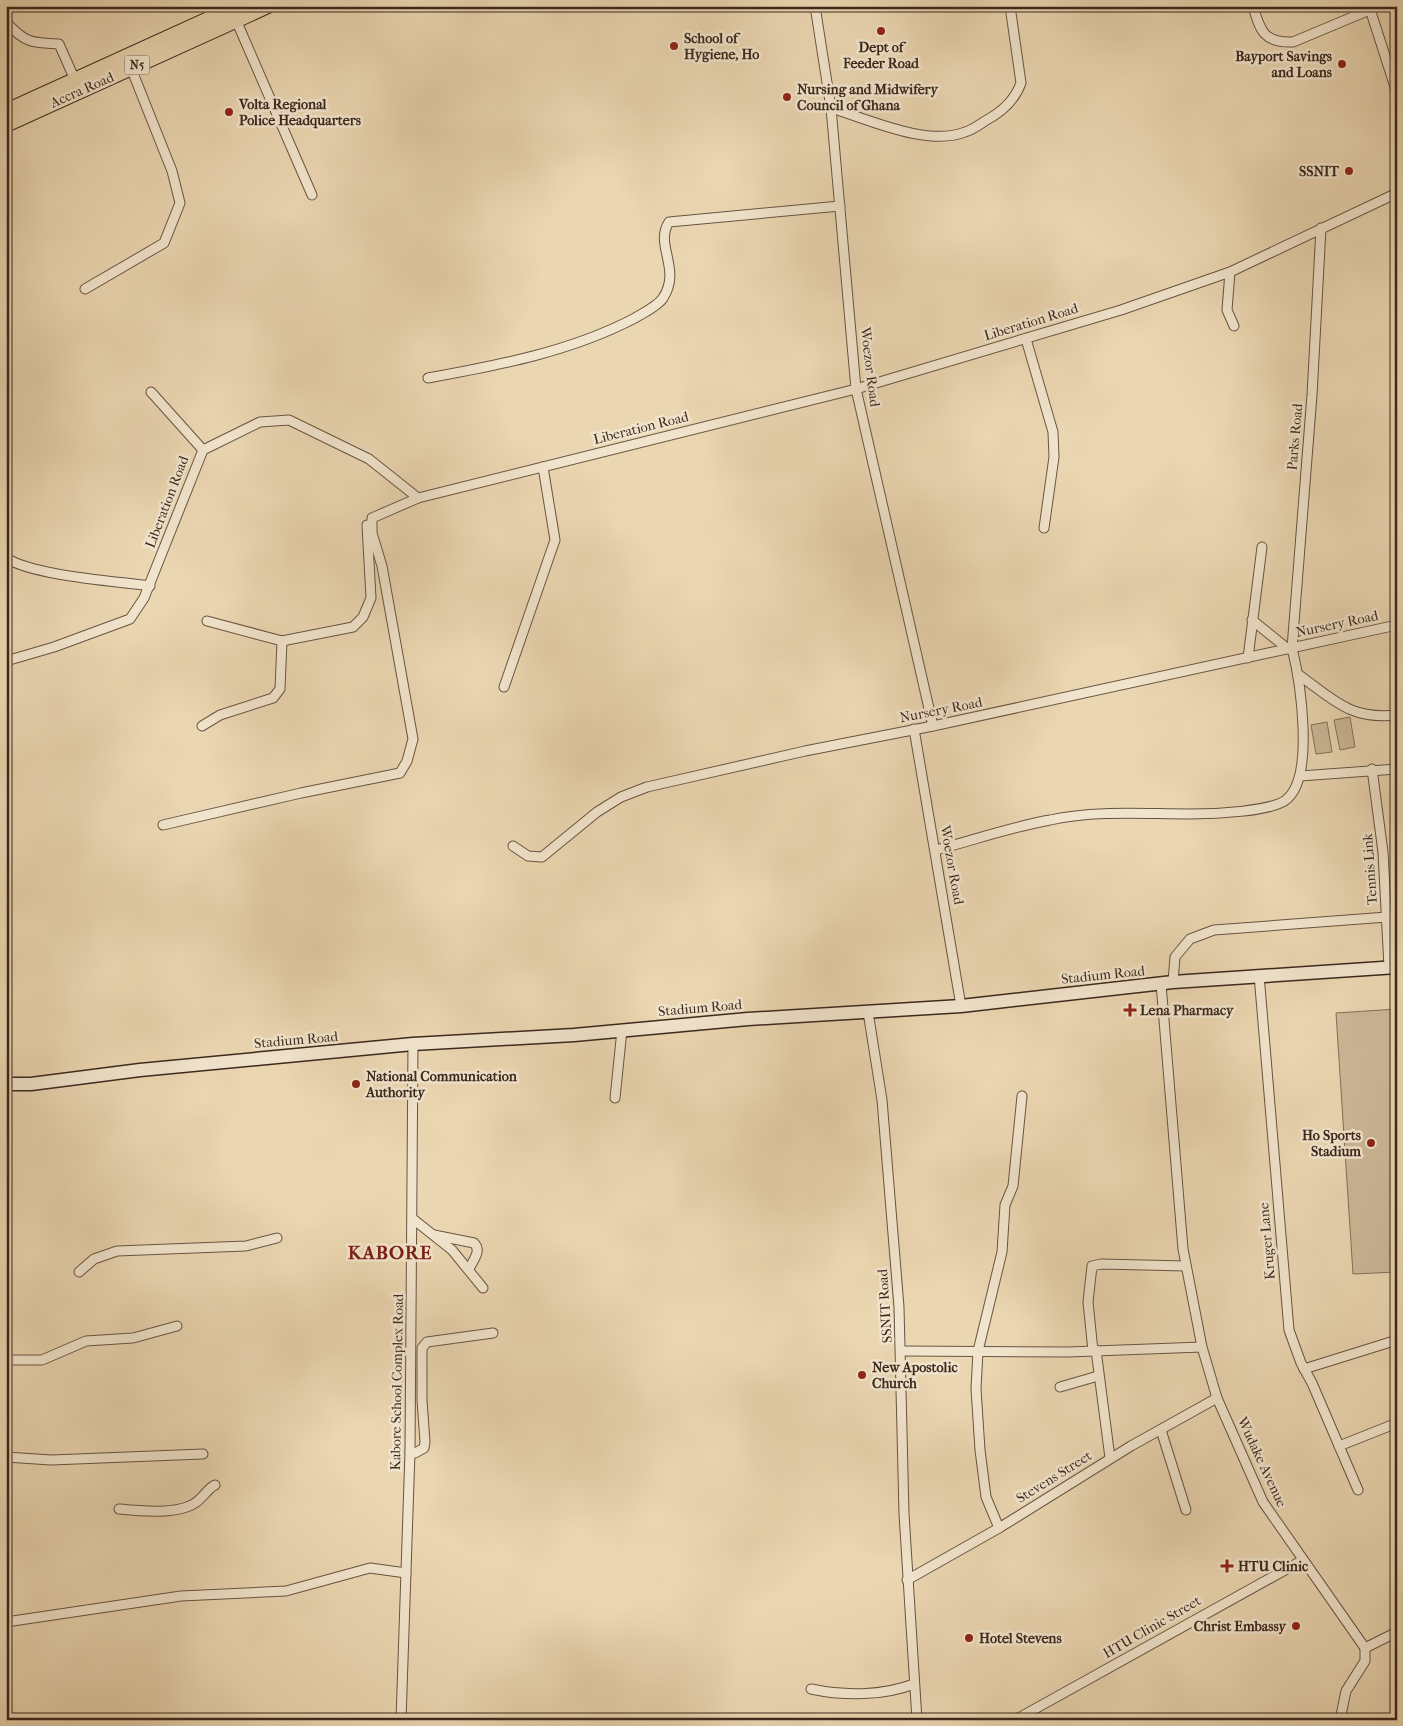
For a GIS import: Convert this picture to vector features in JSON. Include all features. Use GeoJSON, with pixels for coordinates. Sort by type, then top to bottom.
{"type":"FeatureCollection","features":[{"type":"Feature","properties":{"kind":"main road","name":"Accra Road"},"geometry":{"type":"LineString","coordinates":[[6,111],[235,10],[268,6]]}},
{"type":"Feature","properties":{"kind":"main road","name":"Accra Road"},"geometry":{"type":"LineString","coordinates":[[6,125],[131,68],[235,10]]}},
{"type":"Feature","properties":{"kind":"main road","name":"Stadium Road"},"geometry":{"type":"LineString","coordinates":[[6,1084],[31,1084],[140,1070],[413,1044],[622,1030],[748,1019],[961,1006],[1167,983],[1393,967]]}},
{"type":"Feature","properties":{"kind":"street","name":"Woezor Road"},"geometry":{"type":"LineString","coordinates":[[815,6],[831,108],[856,389],[933,726]]}},
{"type":"Feature","properties":{"kind":"street"},"geometry":{"type":"LineString","coordinates":[[831,108],[919,135],[942,136],[965,133],[996,115],[1018,93],[1021,83],[1010,6]]}},
{"type":"Feature","properties":{"kind":"street"},"geometry":{"type":"LineString","coordinates":[[1253,6],[1263,33],[1280,42],[1293,42],[1369,8],[1380,6]]}},
{"type":"Feature","properties":{"kind":"street"},"geometry":{"type":"LineString","coordinates":[[1369,8],[1397,93]]}},
{"type":"Feature","properties":{"kind":"street"},"geometry":{"type":"LineString","coordinates":[[235,10],[312,195]]}},
{"type":"Feature","properties":{"kind":"street"},"geometry":{"type":"LineString","coordinates":[[6,22],[18,36],[30,43],[59,44],[75,80]]}},
{"type":"Feature","properties":{"kind":"street"},"geometry":{"type":"LineString","coordinates":[[85,289],[164,243],[180,203],[172,171],[131,68]]}},
{"type":"Feature","properties":{"kind":"street","name":"Liberation Road"},"geometry":{"type":"LineString","coordinates":[[6,661],[54,647],[130,619],[138,610],[150,586],[203,450],[260,422],[289,420],[369,459],[418,498],[856,389],[1121,310],[1230,272],[1397,193]]}},
{"type":"Feature","properties":{"kind":"street"},"geometry":{"type":"LineString","coordinates":[[428,378],[519,361],[613,329],[641,314],[662,300],[670,284],[671,270],[665,246],[664,229],[669,222],[840,206]]}},
{"type":"Feature","properties":{"kind":"street","name":"Parks Road"},"geometry":{"type":"LineString","coordinates":[[1300,776],[1303,748],[1299,675],[1290,648],[1312,395],[1321,228]]}},
{"type":"Feature","properties":{"kind":"street"},"geometry":{"type":"LineString","coordinates":[[1230,272],[1227,310],[1234,326]]}},
{"type":"Feature","properties":{"kind":"street"},"geometry":{"type":"LineString","coordinates":[[1026,339],[1053,432],[1054,456],[1044,528]]}},
{"type":"Feature","properties":{"kind":"street"},"geometry":{"type":"LineString","coordinates":[[151,392],[203,450]]}},
{"type":"Feature","properties":{"kind":"street"},"geometry":{"type":"LineString","coordinates":[[504,686],[556,540],[542,467]]}},
{"type":"Feature","properties":{"kind":"street"},"geometry":{"type":"LineString","coordinates":[[207,621],[282,641],[352,627],[364,616],[371,598],[367,524],[372,518],[418,498]]}},
{"type":"Feature","properties":{"kind":"street"},"geometry":{"type":"LineString","coordinates":[[163,825],[301,793],[400,773],[407,761],[413,739],[382,566],[372,533],[372,518]]}},
{"type":"Feature","properties":{"kind":"street"},"geometry":{"type":"LineString","coordinates":[[1248,658],[1262,548]]}},
{"type":"Feature","properties":{"kind":"street"},"geometry":{"type":"LineString","coordinates":[[6,558],[16,564],[80,577],[150,586]]}},
{"type":"Feature","properties":{"kind":"street"},"geometry":{"type":"LineString","coordinates":[[1252,620],[1290,648]]}},
{"type":"Feature","properties":{"kind":"street","name":"Nursery Road"},"geometry":{"type":"LineString","coordinates":[[513,846],[528,856],[534,858],[542,857],[597,812],[621,797],[647,787],[805,751],[933,726],[1397,625]]}},
{"type":"Feature","properties":{"kind":"street"},"geometry":{"type":"LineString","coordinates":[[202,726],[220,715],[273,698],[280,689],[282,641]]}},
{"type":"Feature","properties":{"kind":"street"},"geometry":{"type":"LineString","coordinates":[[1299,675],[1344,708],[1379,718],[1397,715]]}},
{"type":"Feature","properties":{"kind":"street","name":"Woezor Road"},"geometry":{"type":"LineString","coordinates":[[914,729],[961,1006]]}},
{"type":"Feature","properties":{"kind":"street"},"geometry":{"type":"LineString","coordinates":[[936,850],[1051,819],[1101,814],[1222,814],[1277,804],[1287,799],[1300,776],[1372,769],[1397,769]]}},
{"type":"Feature","properties":{"kind":"street","name":"Tennis Link"},"geometry":{"type":"LineString","coordinates":[[1372,769],[1379,814],[1393,967]]}},
{"type":"Feature","properties":{"kind":"street","name":"Wudake Avenue"},"geometry":{"type":"LineString","coordinates":[[1365,1648],[1263,1502],[1217,1398],[1202,1347],[1186,1266],[1167,983],[1175,956],[1190,939],[1214,930],[1387,917]]}},
{"type":"Feature","properties":{"kind":"street","name":"Kruger Lane"},"geometry":{"type":"LineString","coordinates":[[1259,975],[1288,1318],[1292,1342],[1358,1490]]}},
{"type":"Feature","properties":{"kind":"street","name":"SSNIT Road"},"geometry":{"type":"LineString","coordinates":[[868,1012],[882,1100],[902,1351],[907,1580],[918,1720]]}},
{"type":"Feature","properties":{"kind":"street"},"geometry":{"type":"LineString","coordinates":[[615,1098],[622,1030]]}},
{"type":"Feature","properties":{"kind":"street","name":"Kabore School Complex Road"},"geometry":{"type":"LineString","coordinates":[[401,1720],[410,1452],[413,1044]]}},
{"type":"Feature","properties":{"kind":"street"},"geometry":{"type":"LineString","coordinates":[[999,1528],[986,1497],[980,1450],[976,1389],[978,1351],[1002,1252],[1005,1205],[1013,1186],[1022,1096]]}},
{"type":"Feature","properties":{"kind":"street"},"geometry":{"type":"LineString","coordinates":[[413,1219],[452,1250],[483,1288]]}},
{"type":"Feature","properties":{"kind":"street"},"geometry":{"type":"LineString","coordinates":[[432,1234],[474,1243],[478,1252],[468,1269]]}},
{"type":"Feature","properties":{"kind":"street"},"geometry":{"type":"LineString","coordinates":[[79,1272],[94,1259],[117,1251],[246,1246],[277,1238]]}},
{"type":"Feature","properties":{"kind":"street"},"geometry":{"type":"LineString","coordinates":[[1110,1458],[1088,1302],[1092,1266],[1102,1264],[1186,1266]]}},
{"type":"Feature","properties":{"kind":"street"},"geometry":{"type":"LineString","coordinates":[[6,1360],[42,1360],[86,1341],[133,1338],[177,1326]]}},
{"type":"Feature","properties":{"kind":"street"},"geometry":{"type":"LineString","coordinates":[[410,1452],[420,1452],[424,1448],[425,1442],[422,1400],[422,1348],[427,1342],[493,1333]]}},
{"type":"Feature","properties":{"kind":"street"},"geometry":{"type":"LineString","coordinates":[[1304,1368],[1397,1340]]}},
{"type":"Feature","properties":{"kind":"street"},"geometry":{"type":"LineString","coordinates":[[902,1351],[1037,1353],[1202,1347]]}},
{"type":"Feature","properties":{"kind":"street"},"geometry":{"type":"LineString","coordinates":[[1060,1387],[1098,1376]]}},
{"type":"Feature","properties":{"kind":"street","name":"Stevens Street"},"geometry":{"type":"LineString","coordinates":[[907,1580],[999,1528],[1110,1458],[1217,1398]]}},
{"type":"Feature","properties":{"kind":"street"},"geometry":{"type":"LineString","coordinates":[[1339,1446],[1397,1423]]}},
{"type":"Feature","properties":{"kind":"street"},"geometry":{"type":"LineString","coordinates":[[1161,1430],[1186,1510]]}},
{"type":"Feature","properties":{"kind":"street"},"geometry":{"type":"LineString","coordinates":[[6,1457],[51,1460],[203,1454]]}},
{"type":"Feature","properties":{"kind":"street"},"geometry":{"type":"LineString","coordinates":[[119,1509],[150,1512],[175,1509],[194,1504],[215,1485]]}},
{"type":"Feature","properties":{"kind":"street","name":"HTU Clinic Street"},"geometry":{"type":"LineString","coordinates":[[1014,1720],[1303,1560]]}},
{"type":"Feature","properties":{"kind":"street"},"geometry":{"type":"LineString","coordinates":[[6,1622],[181,1596],[286,1591],[370,1568],[406,1573]]}},
{"type":"Feature","properties":{"kind":"street"},"geometry":{"type":"LineString","coordinates":[[1340,1720],[1346,1691],[1365,1661],[1365,1648],[1397,1632]]}},
{"type":"Feature","properties":{"kind":"street"},"geometry":{"type":"LineString","coordinates":[[811,1689],[849,1694],[903,1689],[914,1684]]}},
{"type":"Feature","properties":{"kind":"shaded area"},"geometry":{"type":"Polygon","coordinates":[[[1350,717],[1355,747],[1340,750],[1334,720],[1350,717]]]}},
{"type":"Feature","properties":{"kind":"shaded area"},"geometry":{"type":"Polygon","coordinates":[[[1327,722],[1332,752],[1316,754],[1311,725],[1327,722]]]}},
{"type":"Feature","properties":{"kind":"shaded area","name":"Ho Sports Stadium"},"geometry":{"type":"Polygon","coordinates":[[[1397,1009],[1397,1272],[1353,1274],[1336,1013],[1397,1009]]]}},
{"type":"Feature","properties":{"kind":"place","name":"Dept of Feeder Road"},"geometry":{"type":"Point","coordinates":[881,31]}},
{"type":"Feature","properties":{"kind":"place","name":"School of Hygiene, Ho"},"geometry":{"type":"Point","coordinates":[674,46]}},
{"type":"Feature","properties":{"kind":"place","name":"Bayport Savings and Loans"},"geometry":{"type":"Point","coordinates":[1342,64]}},
{"type":"Feature","properties":{"kind":"place","name":"Nursing and Midwifery Council of Ghana"},"geometry":{"type":"Point","coordinates":[787,97]}},
{"type":"Feature","properties":{"kind":"place","name":"Volta Regional Police Headquarters"},"geometry":{"type":"Point","coordinates":[229,112]}},
{"type":"Feature","properties":{"kind":"place","name":"SSNIT"},"geometry":{"type":"Point","coordinates":[1349,171]}},
{"type":"Feature","properties":{"kind":"place","name":"Lena Pharmacy"},"geometry":{"type":"Point","coordinates":[1130,1010]}},
{"type":"Feature","properties":{"kind":"place","name":"National Communication Authority"},"geometry":{"type":"Point","coordinates":[356,1084]}},
{"type":"Feature","properties":{"kind":"place","name":"Ho Sports Stadium"},"geometry":{"type":"Point","coordinates":[1371,1143]}},
{"type":"Feature","properties":{"kind":"place","name":"New Apostolic Church"},"geometry":{"type":"Point","coordinates":[862,1375]}},
{"type":"Feature","properties":{"kind":"place","name":"HTU Clinic"},"geometry":{"type":"Point","coordinates":[1227,1566]}},
{"type":"Feature","properties":{"kind":"place","name":"Christ Embassy"},"geometry":{"type":"Point","coordinates":[1296,1626]}},
{"type":"Feature","properties":{"kind":"place","name":"Hotel Stevens"},"geometry":{"type":"Point","coordinates":[969,1638]}},
{"type":"Feature","properties":{"kind":"district","name":"KABORE"},"geometry":{"type":"Point","coordinates":[390,1253]}}]}
